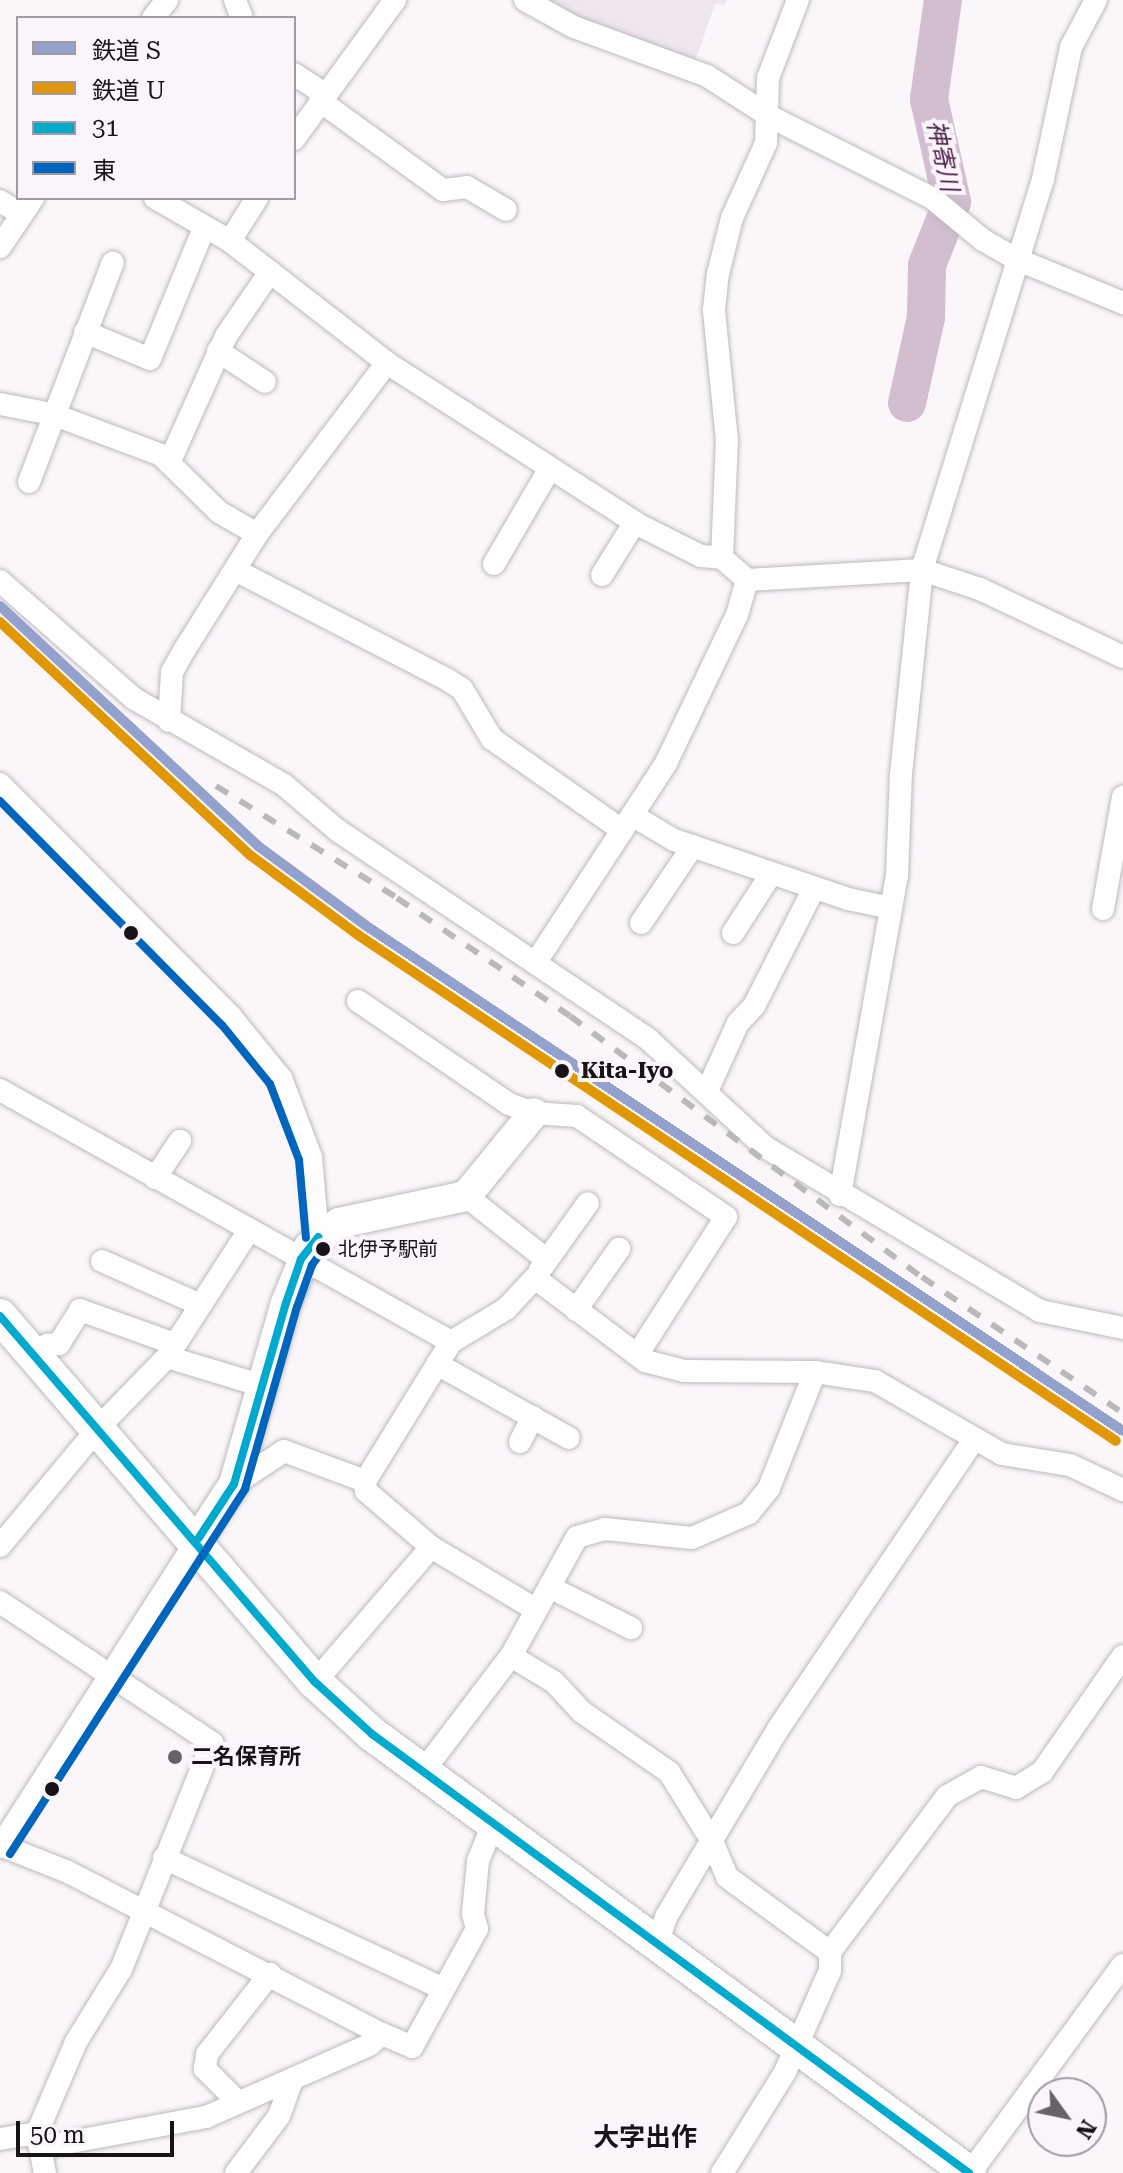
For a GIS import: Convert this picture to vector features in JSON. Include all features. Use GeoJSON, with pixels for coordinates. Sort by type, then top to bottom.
{"type":"FeatureCollection","features":[{"type":"Feature","properties":{"kind":"main road"},"geometry":{"type":"LineString","coordinates":[[198,1539],[234,1484],[263,1386],[310,1248],[339,1223],[466,1196],[534,1113]]}},
{"type":"Feature","properties":{"kind":"main road"},"geometry":{"type":"LineString","coordinates":[[0,1316],[198,1539],[315,1682],[421,1774],[969,2173]]}},
{"type":"Feature","properties":{"kind":"street"},"geometry":{"type":"LineString","coordinates":[[296,136],[395,0]]}},
{"type":"Feature","properties":{"kind":"street"},"geometry":{"type":"LineString","coordinates":[[525,0],[574,27],[707,76],[769,116],[947,209],[1016,259],[1123,303]]}},
{"type":"Feature","properties":{"kind":"street"},"geometry":{"type":"LineString","coordinates":[[722,558],[727,441],[714,310],[725,241],[758,169],[769,116],[768,78],[798,0]]}},
{"type":"Feature","properties":{"kind":"street"},"geometry":{"type":"LineString","coordinates":[[840,1195],[891,908],[922,570],[1043,179],[1071,47],[1096,0]]}},
{"type":"Feature","properties":{"kind":"street"},"geometry":{"type":"LineString","coordinates":[[296,76],[443,190],[467,187],[506,210]]}},
{"type":"Feature","properties":{"kind":"street"},"geometry":{"type":"LineString","coordinates":[[158,200],[230,241],[387,363],[635,522],[701,556],[722,558],[747,580],[922,570],[980,589],[1123,657]]}},
{"type":"Feature","properties":{"kind":"street"},"geometry":{"type":"LineString","coordinates":[[230,241],[256,200]]}},
{"type":"Feature","properties":{"kind":"street"},"geometry":{"type":"LineString","coordinates":[[0,201],[27,207],[0,247]]}},
{"type":"Feature","properties":{"kind":"street"},"geometry":{"type":"LineString","coordinates":[[85,332],[150,359],[204,228]]}},
{"type":"Feature","properties":{"kind":"street"},"geometry":{"type":"LineString","coordinates":[[29,482],[52,414],[113,262]]}},
{"type":"Feature","properties":{"kind":"street"},"geometry":{"type":"LineString","coordinates":[[169,463],[218,351],[270,272]]}},
{"type":"Feature","properties":{"kind":"street"},"geometry":{"type":"LineString","coordinates":[[218,351],[265,382]]}},
{"type":"Feature","properties":{"kind":"street"},"geometry":{"type":"LineString","coordinates":[[169,721],[172,672],[257,534],[387,363]]}},
{"type":"Feature","properties":{"kind":"street"},"geometry":{"type":"LineString","coordinates":[[0,404],[52,414],[169,463],[219,512],[257,534]]}},
{"type":"Feature","properties":{"kind":"street"},"geometry":{"type":"LineString","coordinates":[[494,564],[550,468]]}},
{"type":"Feature","properties":{"kind":"street"},"geometry":{"type":"LineString","coordinates":[[602,575],[635,522]]}},
{"type":"Feature","properties":{"kind":"street"},"geometry":{"type":"LineString","coordinates":[[237,571],[462,689],[492,739],[627,822],[771,874],[891,908]]}},
{"type":"Feature","properties":{"kind":"street"},"geometry":{"type":"LineString","coordinates":[[536,962],[627,822],[697,704],[737,615],[747,580]]}},
{"type":"Feature","properties":{"kind":"street"},"geometry":{"type":"LineString","coordinates":[[0,581],[93,667],[169,721],[284,785],[337,830],[649,1040],[765,1147],[840,1195],[1040,1311],[1123,1328]]}},
{"type":"Feature","properties":{"kind":"street"},"geometry":{"type":"LineString","coordinates":[[0,784],[231,1017],[281,1078],[311,1157],[310,1248]]}},
{"type":"Feature","properties":{"kind":"street"},"geometry":{"type":"LineString","coordinates":[[1103,909],[1123,799]]}},
{"type":"Feature","properties":{"kind":"street"},"geometry":{"type":"LineString","coordinates":[[641,923],[693,846]]}},
{"type":"Feature","properties":{"kind":"street"},"geometry":{"type":"LineString","coordinates":[[733,933],[771,874]]}},
{"type":"Feature","properties":{"kind":"street"},"geometry":{"type":"LineString","coordinates":[[707,1091],[738,1023],[754,1006],[814,888]]}},
{"type":"Feature","properties":{"kind":"street"},"geometry":{"type":"LineString","coordinates":[[358,1001],[509,1104],[534,1113],[577,1116],[726,1217],[637,1355]]}},
{"type":"Feature","properties":{"kind":"street"},"geometry":{"type":"LineString","coordinates":[[0,1090],[248,1232],[310,1248],[451,1342]]}},
{"type":"Feature","properties":{"kind":"street"},"geometry":{"type":"LineString","coordinates":[[155,1178],[180,1141]]}},
{"type":"Feature","properties":{"kind":"street"},"geometry":{"type":"LineString","coordinates":[[466,1196],[541,1269],[576,1310],[637,1355],[684,1371],[815,1372],[875,1381],[1002,1454],[1070,1465],[1123,1490]]}},
{"type":"Feature","properties":{"kind":"street"},"geometry":{"type":"LineString","coordinates":[[535,1609],[431,1547],[366,1491],[365,1481],[451,1342],[506,1309],[541,1269],[588,1203]]}},
{"type":"Feature","properties":{"kind":"street"},"geometry":{"type":"LineString","coordinates":[[0,1546],[100,1426],[171,1351],[248,1232]]}},
{"type":"Feature","properties":{"kind":"street"},"geometry":{"type":"LineString","coordinates":[[576,1310],[619,1249]]}},
{"type":"Feature","properties":{"kind":"street"},"geometry":{"type":"LineString","coordinates":[[102,1261],[201,1305]]}},
{"type":"Feature","properties":{"kind":"street"},"geometry":{"type":"LineString","coordinates":[[38,1359],[47,1345],[59,1344],[80,1310],[171,1351],[263,1386]]}},
{"type":"Feature","properties":{"kind":"street"},"geometry":{"type":"LineString","coordinates":[[437,1364],[569,1438]]}},
{"type":"Feature","properties":{"kind":"street"},"geometry":{"type":"LineString","coordinates":[[421,1774],[511,1656],[577,1537],[589,1530],[692,1538],[749,1513],[769,1488],[815,1372]]}},
{"type":"Feature","properties":{"kind":"street"},"geometry":{"type":"LineString","coordinates":[[520,1442],[533,1417]]}},
{"type":"Feature","properties":{"kind":"street"},"geometry":{"type":"LineString","coordinates":[[657,1945],[666,1917],[778,1729],[974,1439]]}},
{"type":"Feature","properties":{"kind":"street"},"geometry":{"type":"LineString","coordinates":[[234,1484],[284,1451],[365,1481]]}},
{"type":"Feature","properties":{"kind":"street"},"geometry":{"type":"LineString","coordinates":[[198,1539],[0,1846],[68,1872],[412,2047],[441,1988],[477,1929],[478,1861],[492,1826]]}},
{"type":"Feature","properties":{"kind":"street"},"geometry":{"type":"LineString","coordinates":[[315,1682],[431,1547]]}},
{"type":"Feature","properties":{"kind":"street"},"geometry":{"type":"LineString","coordinates":[[549,1587],[631,1628]]}},
{"type":"Feature","properties":{"kind":"street"},"geometry":{"type":"LineString","coordinates":[[0,1602],[212,1743],[141,1911],[121,1969],[76,2042],[40,2140],[45,2173]]}},
{"type":"Feature","properties":{"kind":"street"},"geometry":{"type":"LineString","coordinates":[[511,1656],[554,1682],[582,1712],[669,1772],[712,1841],[727,1877],[830,1952]]}},
{"type":"Feature","properties":{"kind":"street"},"geometry":{"type":"LineString","coordinates":[[722,2173],[796,2046],[830,1971],[830,1952],[947,1796],[964,1782],[1016,1788],[1052,1762],[1123,1656]]}},
{"type":"Feature","properties":{"kind":"street"},"geometry":{"type":"LineString","coordinates":[[164,1858],[441,1988]]}},
{"type":"Feature","properties":{"kind":"street"},"geometry":{"type":"LineString","coordinates":[[969,2173],[1123,1965]]}},
{"type":"Feature","properties":{"kind":"street"},"geometry":{"type":"LineString","coordinates":[[238,2102],[205,2069],[207,2054],[270,1974]]}},
{"type":"Feature","properties":{"kind":"street"},"geometry":{"type":"LineString","coordinates":[[0,2139],[40,2140],[206,2117],[292,2081],[382,2034]]}},
{"type":"Feature","properties":{"kind":"street"},"geometry":{"type":"LineString","coordinates":[[236,2173],[279,2116],[292,2081]]}},
{"type":"Feature","properties":{"kind":"shaded area"},"geometry":{"type":"Polygon","coordinates":[[[544,0],[727,0],[725,5],[715,4],[695,61],[606,30],[544,0]]]}},
{"type":"Feature","properties":{"kind":"waterway","name":"神寄川"},"geometry":{"type":"LineString","coordinates":[[907,403],[926,317],[927,265],[952,202],[929,99],[943,0]]}},
{"type":"Feature","properties":{"kind":"railway"},"geometry":{"type":"LineString","coordinates":[[216,786],[397,898],[570,1016],[922,1277],[1123,1413]]}},
{"type":"Feature","properties":{"kind":"rail line","name":"S"},"geometry":{"type":"LineString","coordinates":[[0,606],[258,846],[365,925],[1123,1431]]}},
{"type":"Feature","properties":{"kind":"rail line","name":"U"},"geometry":{"type":"LineString","coordinates":[[0,622],[250,855],[358,935],[1116,1441]]}},
{"type":"Feature","properties":{"kind":"transit line","name":"東"},"geometry":{"type":"LineString","coordinates":[[0,801],[222,1025],[270,1084],[299,1160],[306,1238]]}},
{"type":"Feature","properties":{"kind":"transit line","name":"31"},"geometry":{"type":"LineString","coordinates":[[198,1539],[234,1484],[286,1303],[301,1259],[318,1237]]}},
{"type":"Feature","properties":{"kind":"transit line","name":"東"},"geometry":{"type":"LineString","coordinates":[[10,1854],[245,1489],[297,1307],[312,1265],[327,1244]]}},
{"type":"Feature","properties":{"kind":"transit line","name":"31"},"geometry":{"type":"LineString","coordinates":[[0,1316],[315,1682],[372,1734],[969,2173]]}},
{"type":"Feature","properties":{"kind":"place","name":"Kita-Iyo"},"geometry":{"type":"Point","coordinates":[562,1071]}},
{"type":"Feature","properties":{"kind":"place","name":"北伊予駅前"},"geometry":{"type":"Point","coordinates":[323,1249]}},
{"type":"Feature","properties":{"kind":"place","name":"二名保育所"},"geometry":{"type":"Point","coordinates":[175,1757]}},
{"type":"Feature","properties":{"kind":"district","name":"大字出作"},"geometry":{"type":"Point","coordinates":[645,2138]}}]}
